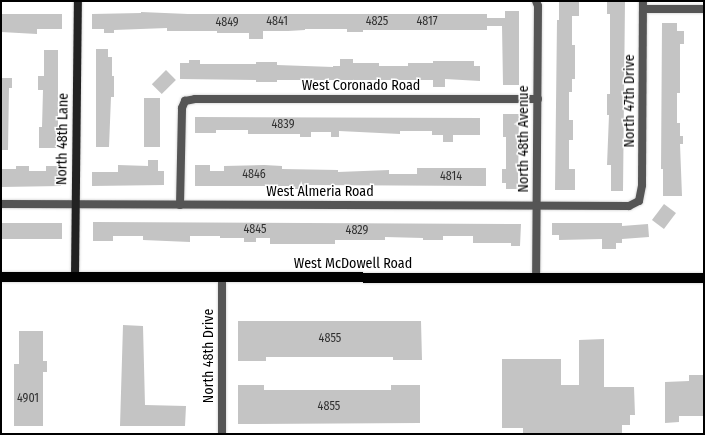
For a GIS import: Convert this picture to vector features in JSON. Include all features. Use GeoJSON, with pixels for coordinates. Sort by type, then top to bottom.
{"type":"FeatureCollection","features":[{"type":"Feature","properties":{"kind":"main road","name":"West McDowell Road"},"geometry":{"type":"LineString","coordinates":[[1,277],[704,278]]}},
{"type":"Feature","properties":{"kind":"street","name":"North 48th Lane"},"geometry":{"type":"LineString","coordinates":[[75,277],[78,1]]}},
{"type":"Feature","properties":{"kind":"street","name":"North 48th Avenue"},"geometry":{"type":"LineString","coordinates":[[536,1],[538,6],[536,278]]}},
{"type":"Feature","properties":{"kind":"street"},"geometry":{"type":"LineString","coordinates":[[643,5],[704,10]]}},
{"type":"Feature","properties":{"kind":"street","name":"North 47th Drive"},"geometry":{"type":"LineString","coordinates":[[639,201],[642,185],[643,5]]}},
{"type":"Feature","properties":{"kind":"street","name":"West Coronado Road"},"geometry":{"type":"LineString","coordinates":[[180,205],[182,108],[185,101],[195,98],[538,99]]}},
{"type":"Feature","properties":{"kind":"street","name":"West Almeria Road"},"geometry":{"type":"LineString","coordinates":[[1,204],[629,206],[639,201]]}},
{"type":"Feature","properties":{"kind":"street","name":"North 48th Drive"},"geometry":{"type":"LineString","coordinates":[[222,278],[222,434]]}},
{"type":"Feature","properties":{"kind":"building"},"geometry":{"type":"Polygon","coordinates":[[[559,1],[579,1],[579,16],[572,16],[572,45],[575,45],[575,79],[572,79],[572,92],[569,92],[569,120],[573,120],[573,140],[569,140],[569,169],[575,169],[575,190],[555,190],[557,20],[559,20],[559,1]]]}},
{"type":"Feature","properties":{"kind":"building"},"geometry":{"type":"Polygon","coordinates":[[[607,1],[625,1],[623,191],[611,191],[611,165],[607,165],[609,115],[607,115],[607,94],[610,94],[610,14],[607,14],[607,1]]]}},
{"type":"Feature","properties":{"kind":"building"},"geometry":{"type":"Polygon","coordinates":[[[505,11],[519,11],[519,85],[503,85],[502,26],[487,26],[487,30],[363,30],[363,32],[347,32],[347,29],[305,29],[263,31],[263,39],[249,39],[249,33],[217,33],[217,31],[167,31],[167,28],[114,30],[114,33],[104,33],[104,29],[92,29],[92,14],[141,12],[188,14],[487,14],[487,18],[505,18],[505,11]]]}},
{"type":"Feature","properties":{"kind":"building"},"geometry":{"type":"Polygon","coordinates":[[[1,14],[62,14],[62,29],[37,29],[37,34],[1,32],[1,14]]]}},
{"type":"Feature","properties":{"kind":"building"},"geometry":{"type":"Polygon","coordinates":[[[662,23],[677,23],[677,31],[684,31],[684,44],[680,44],[680,93],[677,93],[677,123],[680,123],[680,136],[683,136],[683,144],[680,144],[682,196],[663,196],[663,169],[661,169],[662,23]]]}},
{"type":"Feature","properties":{"kind":"building"},"geometry":{"type":"Polygon","coordinates":[[[96,49],[108,49],[108,57],[112,57],[114,97],[111,97],[109,147],[96,147],[96,49]]]}},
{"type":"Feature","properties":{"kind":"building"},"geometry":{"type":"Polygon","coordinates":[[[44,50],[58,50],[58,127],[62,127],[62,140],[56,140],[56,148],[39,148],[39,127],[42,127],[43,90],[38,90],[38,76],[44,76],[44,50]]]}},
{"type":"Feature","properties":{"kind":"building"},"geometry":{"type":"Polygon","coordinates":[[[340,59],[353,59],[353,63],[379,63],[379,66],[408,66],[408,63],[433,63],[433,61],[474,61],[474,66],[480,66],[480,81],[445,79],[445,87],[433,87],[433,80],[277,80],[277,82],[256,82],[256,80],[180,79],[180,63],[189,63],[189,60],[200,60],[200,64],[256,64],[256,62],[277,62],[277,65],[333,67],[340,66],[340,59]]]}},
{"type":"Feature","properties":{"kind":"building"},"geometry":{"type":"Polygon","coordinates":[[[166,70],[176,80],[162,94],[152,84],[166,70]]]}},
{"type":"Feature","properties":{"kind":"building"},"geometry":{"type":"Polygon","coordinates":[[[1,78],[12,78],[12,88],[9,88],[8,150],[1,150],[1,78]]]}},
{"type":"Feature","properties":{"kind":"building"},"geometry":{"type":"Polygon","coordinates":[[[144,98],[160,98],[160,147],[144,147],[144,98]]]}},
{"type":"Feature","properties":{"kind":"building"},"geometry":{"type":"Polygon","coordinates":[[[503,114],[519,114],[518,189],[506,189],[506,183],[502,183],[502,169],[506,169],[506,137],[503,137],[503,114]]]}},
{"type":"Feature","properties":{"kind":"building"},"geometry":{"type":"Polygon","coordinates":[[[195,117],[480,118],[480,135],[453,135],[453,142],[443,142],[443,135],[432,135],[432,131],[400,131],[400,134],[339,131],[339,137],[331,137],[331,132],[311,132],[311,137],[300,137],[300,134],[248,134],[248,130],[216,130],[216,133],[195,133],[195,117]]]}},
{"type":"Feature","properties":{"kind":"building"},"geometry":{"type":"Polygon","coordinates":[[[148,160],[158,160],[158,171],[164,171],[164,185],[92,186],[92,172],[118,172],[118,165],[148,166],[148,160]]]}},
{"type":"Feature","properties":{"kind":"building"},"geometry":{"type":"Polygon","coordinates":[[[195,165],[210,165],[210,171],[224,171],[224,166],[264,165],[282,166],[282,169],[338,170],[338,172],[389,170],[389,174],[417,174],[417,168],[486,168],[486,186],[305,185],[305,189],[292,189],[292,186],[195,186],[195,165]]]}},
{"type":"Feature","properties":{"kind":"building"},"geometry":{"type":"Polygon","coordinates":[[[16,166],[29,166],[29,171],[46,171],[46,166],[61,166],[61,186],[1,187],[1,169],[16,169],[16,166]]]}},
{"type":"Feature","properties":{"kind":"building"},"geometry":{"type":"Polygon","coordinates":[[[664,204],[676,213],[664,229],[652,220],[664,204]]]}},
{"type":"Feature","properties":{"kind":"building"},"geometry":{"type":"Polygon","coordinates":[[[93,222],[521,224],[520,246],[511,246],[511,243],[473,243],[473,236],[443,236],[443,240],[385,237],[385,240],[335,240],[335,244],[270,244],[270,238],[256,238],[256,242],[244,242],[244,238],[220,238],[220,236],[190,236],[190,242],[143,240],[143,236],[113,236],[113,241],[93,241],[93,222]]]}},
{"type":"Feature","properties":{"kind":"building"},"geometry":{"type":"Polygon","coordinates":[[[1,223],[62,223],[62,239],[1,239],[1,223]]]}},
{"type":"Feature","properties":{"kind":"building"},"geometry":{"type":"Polygon","coordinates":[[[552,223],[622,223],[622,226],[648,224],[649,237],[622,239],[622,243],[616,243],[616,249],[602,249],[602,239],[559,240],[559,235],[552,235],[552,223]]]}},
{"type":"Feature","properties":{"kind":"building"},"geometry":{"type":"Polygon","coordinates":[[[238,321],[421,321],[422,360],[393,360],[393,357],[266,357],[266,361],[238,361],[238,321]]]}},
{"type":"Feature","properties":{"kind":"building"},"geometry":{"type":"Polygon","coordinates":[[[123,325],[143,326],[145,405],[186,406],[185,426],[120,426],[123,325]]]}},
{"type":"Feature","properties":{"kind":"building"},"geometry":{"type":"Polygon","coordinates":[[[19,331],[43,331],[43,361],[47,361],[47,372],[43,372],[43,426],[14,426],[14,364],[19,364],[19,331]]]}},
{"type":"Feature","properties":{"kind":"building"},"geometry":{"type":"Polygon","coordinates":[[[604,339],[604,387],[634,387],[635,415],[630,415],[630,425],[622,425],[622,434],[523,434],[523,428],[502,428],[502,359],[561,359],[561,385],[579,385],[579,340],[604,339]]]}},
{"type":"Feature","properties":{"kind":"building"},"geometry":{"type":"Polygon","coordinates":[[[689,375],[703,375],[703,416],[679,416],[679,422],[665,423],[665,382],[689,381],[689,375]]]}},
{"type":"Feature","properties":{"kind":"building"},"geometry":{"type":"Polygon","coordinates":[[[238,385],[264,385],[264,390],[391,390],[391,385],[420,385],[420,423],[238,424],[238,385]]]}}]}
